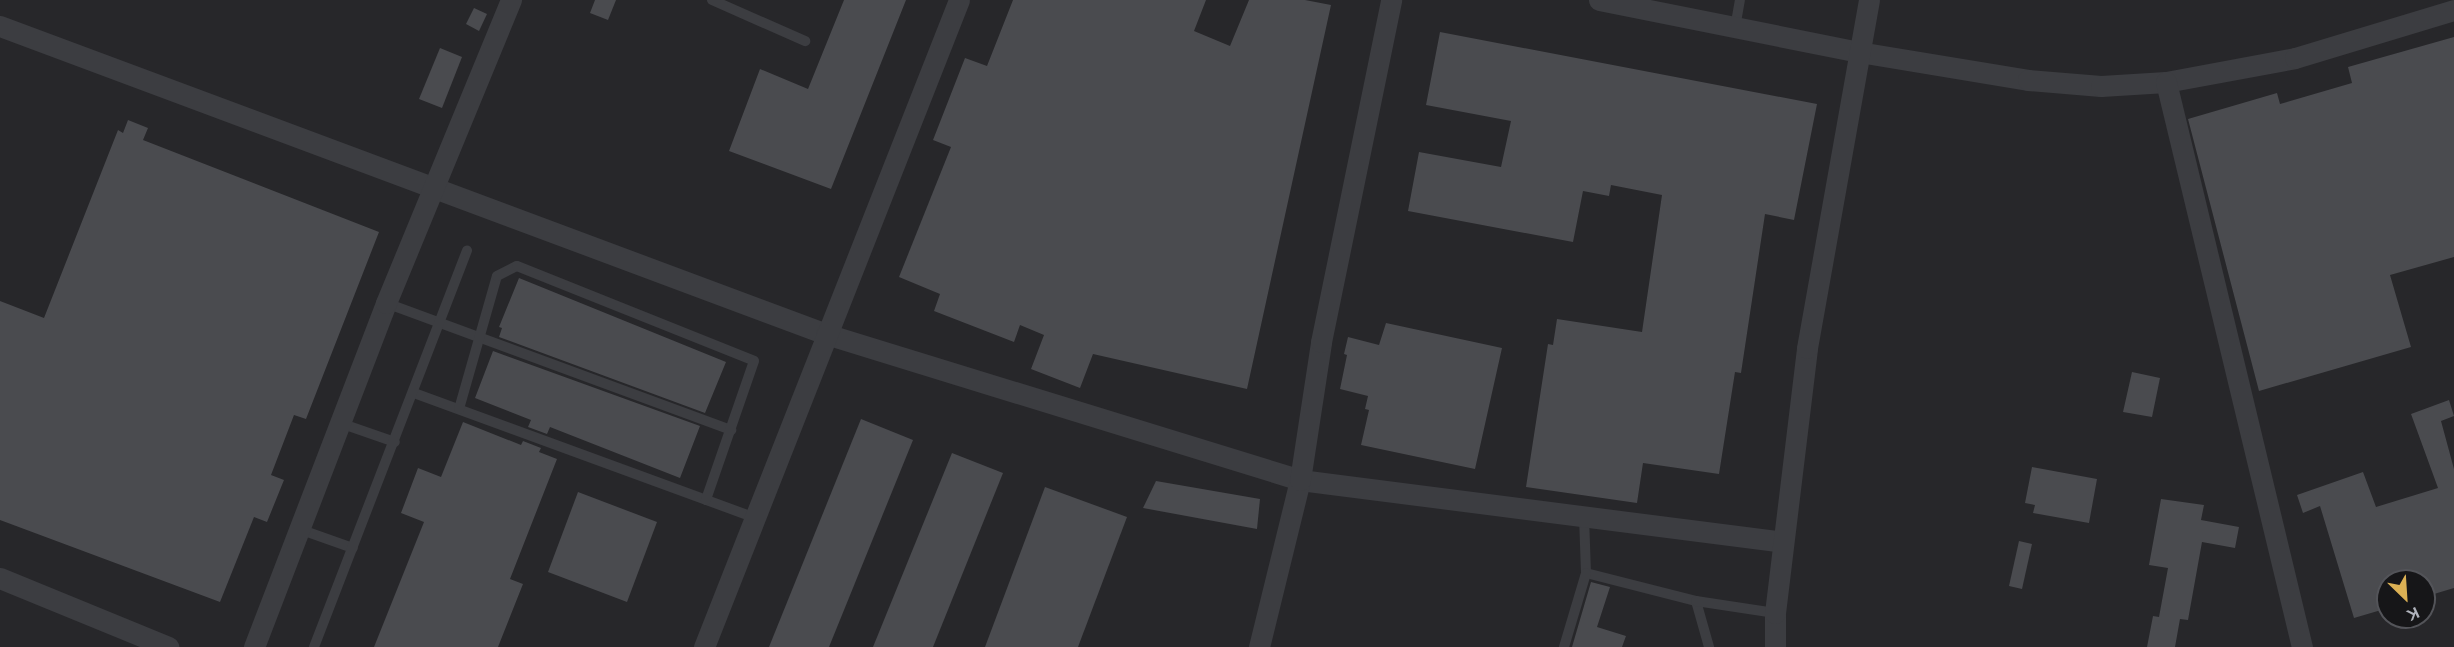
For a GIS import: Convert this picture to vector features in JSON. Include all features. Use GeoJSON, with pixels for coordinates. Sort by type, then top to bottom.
{"type":"FeatureCollection","features":[{"type":"Feature","properties":{"kind":"street"},"geometry":{"type":"LineString","coordinates":[[254,647],[386,303],[511,0]]}},
{"type":"Feature","properties":{"kind":"street"},"geometry":{"type":"LineString","coordinates":[[704,647],[959,0]]}},
{"type":"Feature","properties":{"kind":"street"},"geometry":{"type":"LineString","coordinates":[[1259,647],[1300,480],[1321,342],[1390,0]]}},
{"type":"Feature","properties":{"kind":"street"},"geometry":{"type":"LineString","coordinates":[[1599,0],[1858,52],[2028,80],[2101,86],[2166,82],[2295,58],[2454,10]]}},
{"type":"Feature","properties":{"kind":"street"},"geometry":{"type":"LineString","coordinates":[[1775,647],[1775,613],[1807,348],[1869,0]]}},
{"type":"Feature","properties":{"kind":"street"},"geometry":{"type":"LineString","coordinates":[[0,26],[826,334],[1300,480],[1784,542]]}},
{"type":"Feature","properties":{"kind":"street"},"geometry":{"type":"LineString","coordinates":[[2166,82],[2302,647]]}},
{"type":"Feature","properties":{"kind":"street"},"geometry":{"type":"LineString","coordinates":[[0,578],[168,647]]}},
{"type":"Feature","properties":{"kind":"lane"},"geometry":{"type":"LineString","coordinates":[[712,0],[805,41]]}},
{"type":"Feature","properties":{"kind":"lane"},"geometry":{"type":"LineString","coordinates":[[1735,28],[1740,0]]}},
{"type":"Feature","properties":{"kind":"lane"},"geometry":{"type":"LineString","coordinates":[[314,647],[414,393],[438,321],[467,251]]}},
{"type":"Feature","properties":{"kind":"lane"},"geometry":{"type":"LineString","coordinates":[[459,409],[497,276],[517,266],[754,361],[706,500]]}},
{"type":"Feature","properties":{"kind":"lane"},"geometry":{"type":"LineString","coordinates":[[386,303],[731,430]]}},
{"type":"Feature","properties":{"kind":"lane"},"geometry":{"type":"LineString","coordinates":[[414,393],[754,518]]}},
{"type":"Feature","properties":{"kind":"lane"},"geometry":{"type":"LineString","coordinates":[[340,423],[395,442]]}},
{"type":"Feature","properties":{"kind":"lane"},"geometry":{"type":"LineString","coordinates":[[1564,647],[1586,573],[1584,516]]}},
{"type":"Feature","properties":{"kind":"lane"},"geometry":{"type":"LineString","coordinates":[[299,529],[353,548]]}},
{"type":"Feature","properties":{"kind":"lane"},"geometry":{"type":"LineString","coordinates":[[1586,573],[1696,601],[1775,613]]}},
{"type":"Feature","properties":{"kind":"lane"},"geometry":{"type":"LineString","coordinates":[[1696,601],[1709,647]]}},
{"type":"Feature","properties":{"kind":"shaded area"},"geometry":{"type":"Polygon","coordinates":[[[0,0],[2454,0],[2454,647],[0,647],[0,0]]]}},
{"type":"Feature","properties":{"kind":"building"},"geometry":{"type":"Polygon","coordinates":[[[595,0],[616,0],[608,20],[590,13],[595,0]]]}},
{"type":"Feature","properties":{"kind":"building"},"geometry":{"type":"Polygon","coordinates":[[[844,0],[906,0],[831,189],[729,151],[760,69],[808,89],[844,0]]]}},
{"type":"Feature","properties":{"kind":"building"},"geometry":{"type":"Polygon","coordinates":[[[1013,0],[1206,0],[1194,31],[1230,46],[1249,0],[1305,0],[1331,5],[1247,389],[1093,354],[1080,388],[1031,369],[1044,335],[1020,325],[1014,342],[934,311],[940,294],[899,277],[951,147],[933,140],[965,58],[987,66],[1013,0]]]}},
{"type":"Feature","properties":{"kind":"building"},"geometry":{"type":"Polygon","coordinates":[[[474,8],[487,14],[479,31],[466,24],[474,8]]]}},
{"type":"Feature","properties":{"kind":"building"},"geometry":{"type":"Polygon","coordinates":[[[1440,32],[1817,104],[1794,220],[1765,214],[1741,373],[1735,372],[1719,474],[1643,463],[1637,503],[1526,487],[1548,344],[1553,345],[1557,319],[1642,332],[1662,195],[1611,185],[1609,196],[1583,191],[1573,242],[1408,211],[1419,152],[1501,167],[1511,121],[1426,105],[1440,32]]]}},
{"type":"Feature","properties":{"kind":"building"},"geometry":{"type":"Polygon","coordinates":[[[2454,37],[2454,257],[2390,275],[2411,347],[2259,391],[2188,119],[2277,93],[2280,104],[2352,83],[2348,67],[2454,37]]]}},
{"type":"Feature","properties":{"kind":"building"},"geometry":{"type":"Polygon","coordinates":[[[440,48],[462,57],[442,108],[419,99],[440,48]]]}},
{"type":"Feature","properties":{"kind":"building"},"geometry":{"type":"Polygon","coordinates":[[[128,120],[148,128],[143,140],[379,232],[306,419],[294,415],[271,475],[284,480],[267,522],[254,517],[220,602],[0,520],[0,301],[44,318],[118,130],[123,133],[128,120]]]}},
{"type":"Feature","properties":{"kind":"building"},"geometry":{"type":"Polygon","coordinates":[[[519,278],[726,362],[705,413],[499,337],[502,328],[499,327],[519,278]]]}},
{"type":"Feature","properties":{"kind":"building"},"geometry":{"type":"Polygon","coordinates":[[[1386,323],[1502,348],[1475,469],[1361,445],[1369,410],[1365,409],[1368,396],[1340,389],[1347,355],[1344,354],[1348,337],[1379,345],[1386,323]]]}},
{"type":"Feature","properties":{"kind":"building"},"geometry":{"type":"Polygon","coordinates":[[[493,351],[700,426],[680,478],[550,427],[547,434],[528,427],[531,420],[475,398],[493,351]]]}},
{"type":"Feature","properties":{"kind":"building"},"geometry":{"type":"Polygon","coordinates":[[[2132,372],[2160,378],[2152,417],[2123,412],[2132,372]]]}},
{"type":"Feature","properties":{"kind":"building"},"geometry":{"type":"Polygon","coordinates":[[[2449,400],[2454,416],[2441,421],[2454,469],[2454,588],[2436,593],[2436,569],[2376,569],[2376,612],[2354,618],[2320,506],[2303,513],[2297,495],[2363,472],[2376,507],[2438,488],[2411,414],[2449,400]]]}},
{"type":"Feature","properties":{"kind":"building"},"geometry":{"type":"Polygon","coordinates":[[[861,419],[913,440],[829,647],[769,647],[861,419]]]}},
{"type":"Feature","properties":{"kind":"building"},"geometry":{"type":"Polygon","coordinates":[[[463,422],[521,445],[523,441],[541,448],[539,452],[557,459],[510,579],[523,584],[498,647],[374,647],[424,522],[401,513],[418,468],[441,477],[463,422]]]}},
{"type":"Feature","properties":{"kind":"building"},"geometry":{"type":"Polygon","coordinates":[[[952,453],[1003,473],[933,647],[873,647],[952,453]]]}},
{"type":"Feature","properties":{"kind":"building"},"geometry":{"type":"Polygon","coordinates":[[[2032,467],[2097,479],[2089,523],[2033,513],[2035,505],[2025,503],[2032,467]]]}},
{"type":"Feature","properties":{"kind":"building"},"geometry":{"type":"Polygon","coordinates":[[[1156,481],[1260,499],[1257,529],[1143,508],[1156,481]]]}},
{"type":"Feature","properties":{"kind":"building"},"geometry":{"type":"Polygon","coordinates":[[[1045,487],[1127,517],[1078,647],[985,647],[1045,487]]]}},
{"type":"Feature","properties":{"kind":"building"},"geometry":{"type":"Polygon","coordinates":[[[578,492],[657,522],[627,602],[548,572],[578,492]]]}},
{"type":"Feature","properties":{"kind":"building"},"geometry":{"type":"Polygon","coordinates":[[[2161,499],[2204,505],[2201,520],[2239,527],[2235,548],[2202,542],[2188,620],[2180,619],[2175,647],[2147,647],[2153,616],[2159,617],[2168,568],[2149,565],[2161,499]]]}},
{"type":"Feature","properties":{"kind":"building"},"geometry":{"type":"Polygon","coordinates":[[[2019,541],[2032,544],[2022,589],[2009,586],[2019,541]]]}},
{"type":"Feature","properties":{"kind":"building"},"geometry":{"type":"Polygon","coordinates":[[[1591,582],[1610,587],[1597,627],[1626,636],[1622,647],[1572,647],[1591,582]]]}}]}
